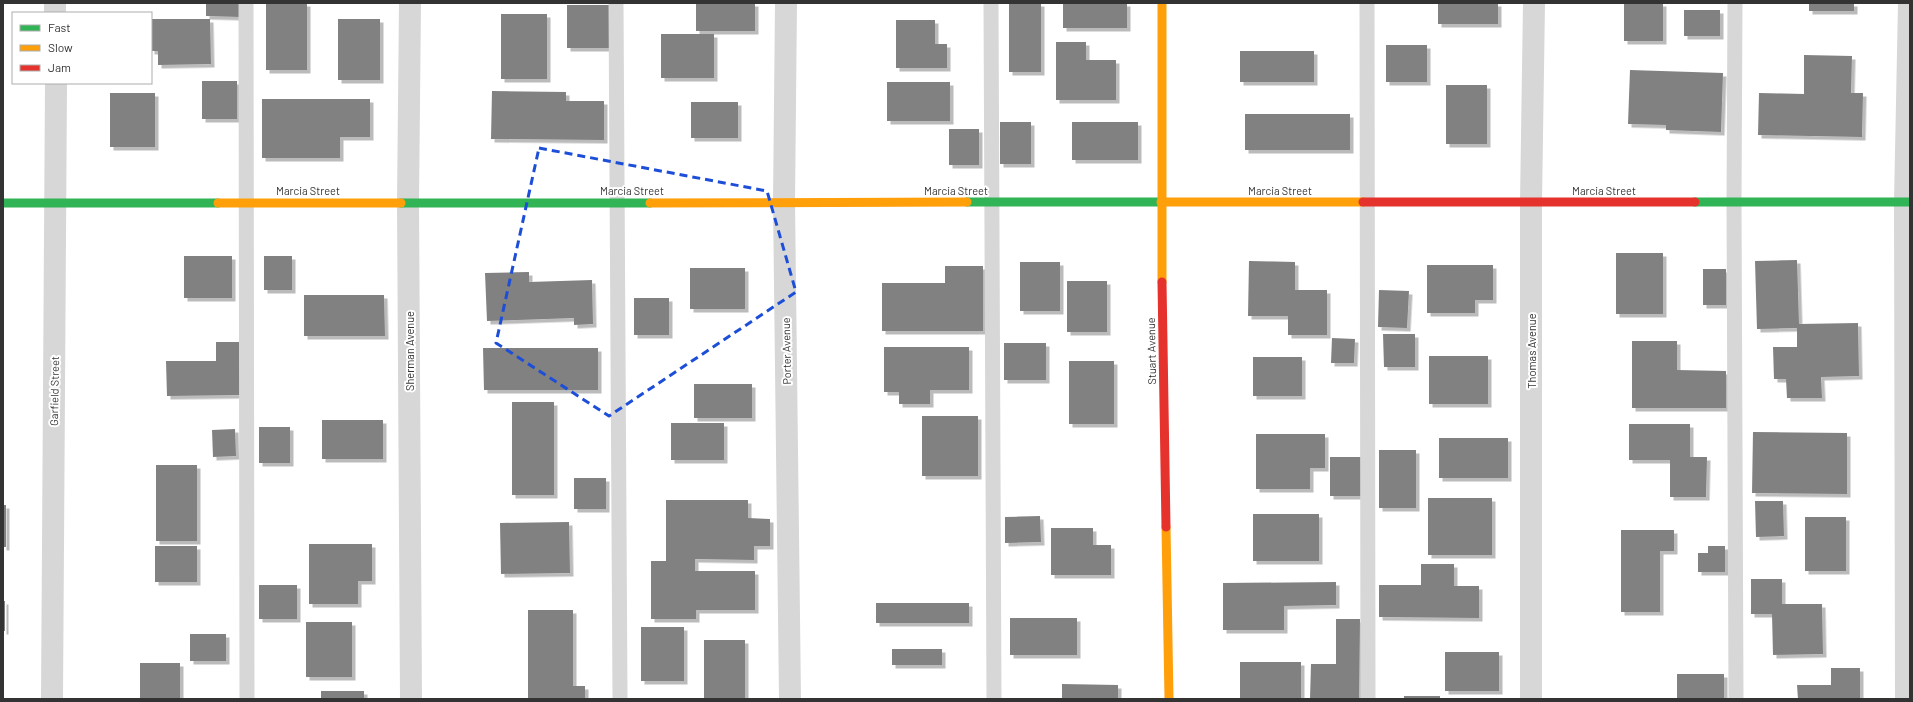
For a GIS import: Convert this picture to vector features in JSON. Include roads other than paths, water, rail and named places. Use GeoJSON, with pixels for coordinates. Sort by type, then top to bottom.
{"type":"FeatureCollection","features":[{"type":"Feature","properties":{"kind":"street","name":"Sherman Avenue"},"geometry":{"type":"LineString","coordinates":[[410,3],[408,202],[411,699]]}},
{"type":"Feature","properties":{"kind":"street","name":"Porter Avenue"},"geometry":{"type":"LineString","coordinates":[[786,3],[784,202],[790,699]]}},
{"type":"Feature","properties":{"kind":"street","name":"Stuart Avenue"},"geometry":{"type":"LineString","coordinates":[[1162,3],[1161,202],[1169,699]]}},
{"type":"Feature","properties":{"kind":"street","name":"Thomas Avenue"},"geometry":{"type":"LineString","coordinates":[[1530,699],[1531,202],[1534,3]]}},
{"type":"Feature","properties":{"kind":"street"},"geometry":{"type":"LineString","coordinates":[[1906,699],[1909,3]]}},
{"type":"Feature","properties":{"kind":"street","name":"Garfield Street"},"geometry":{"type":"LineString","coordinates":[[52,699],[56,84]]}},
{"type":"Feature","properties":{"kind":"street","name":"Marcia Street"},"geometry":{"type":"LineString","coordinates":[[3,203],[1907,202]]}},
{"type":"Feature","properties":{"kind":"lane"},"geometry":{"type":"LineString","coordinates":[[246,3],[247,699]]}},
{"type":"Feature","properties":{"kind":"lane"},"geometry":{"type":"LineString","coordinates":[[616,3],[620,699]]}},
{"type":"Feature","properties":{"kind":"lane"},"geometry":{"type":"LineString","coordinates":[[991,3],[994,699]]}},
{"type":"Feature","properties":{"kind":"lane"},"geometry":{"type":"LineString","coordinates":[[1367,3],[1368,699]]}},
{"type":"Feature","properties":{"kind":"lane"},"geometry":{"type":"LineString","coordinates":[[1735,3],[1734,202],[1736,699]]}}]}
